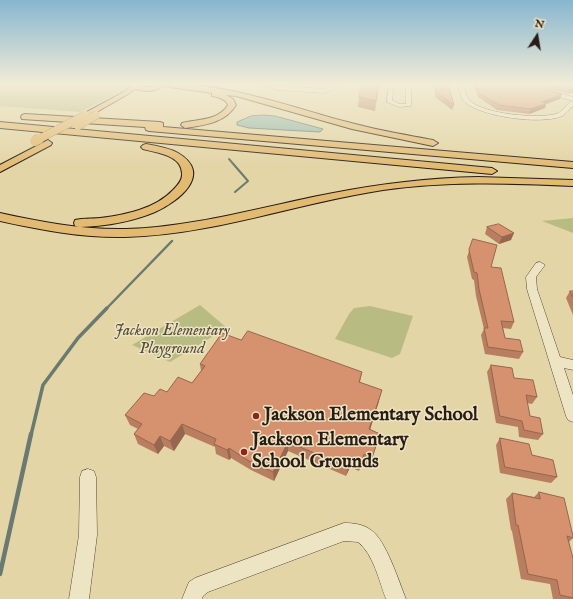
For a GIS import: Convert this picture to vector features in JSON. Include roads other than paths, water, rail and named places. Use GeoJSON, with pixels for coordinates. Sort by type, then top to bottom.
{"type":"FeatureCollection","features":[{"type":"Feature","properties":{"kind":"highway"},"geometry":{"type":"LineString","coordinates":[[227,112],[216,118],[187,125],[22,117],[573,165]]}},
{"type":"Feature","properties":{"kind":"highway"},"geometry":{"type":"LineString","coordinates":[[302,112],[355,127],[414,140],[476,150],[573,161]]}},
{"type":"Feature","properties":{"kind":"highway"},"geometry":{"type":"LineString","coordinates":[[0,125],[573,178]]}},
{"type":"Feature","properties":{"kind":"highway"},"geometry":{"type":"LineString","coordinates":[[0,128],[163,150],[182,160],[187,165],[189,173],[187,181],[172,198],[147,211],[115,220],[79,223],[63,222],[0,210]]}},
{"type":"Feature","properties":{"kind":"highway"},"geometry":{"type":"LineString","coordinates":[[0,217],[55,229],[80,232],[141,232],[197,226],[358,192],[407,184],[477,180],[573,183]]}},
{"type":"Feature","properties":{"kind":"main road"},"geometry":{"type":"LineString","coordinates":[[0,160],[91,112]]}},
{"type":"Feature","properties":{"kind":"main road"},"geometry":{"type":"LineString","coordinates":[[0,169],[103,112]]}},
{"type":"Feature","properties":{"kind":"street"},"geometry":{"type":"LineString","coordinates":[[494,112],[523,117],[545,117],[570,112]]}},
{"type":"Feature","properties":{"kind":"street"},"geometry":{"type":"LineString","coordinates":[[540,266],[531,277],[532,289],[573,416]]}},
{"type":"Feature","properties":{"kind":"street"},"geometry":{"type":"LineString","coordinates":[[555,362],[573,365]]}},
{"type":"Feature","properties":{"kind":"street"},"geometry":{"type":"LineString","coordinates":[[78,599],[88,535],[88,477]]}},
{"type":"Feature","properties":{"kind":"street"},"geometry":{"type":"LineString","coordinates":[[192,599],[196,590],[202,585],[344,532],[355,532],[365,537],[374,547],[396,599]]}},
{"type":"Feature","properties":{"kind":"water"},"geometry":{"type":"Polygon","coordinates":[[[251,116],[275,116],[323,129],[320,132],[249,128],[237,125],[237,122],[251,116]]]}},
{"type":"Feature","properties":{"kind":"waterway"},"geometry":{"type":"LineString","coordinates":[[229,159],[248,181],[235,192]]}},
{"type":"Feature","properties":{"kind":"waterway"},"geometry":{"type":"LineString","coordinates":[[106,309],[172,241]]}},
{"type":"Feature","properties":{"kind":"waterway"},"geometry":{"type":"LineString","coordinates":[[31,435],[43,385],[78,338],[107,308]]}},
{"type":"Feature","properties":{"kind":"waterway"},"geometry":{"type":"LineString","coordinates":[[0,574],[31,434]]}},
{"type":"Feature","properties":{"kind":"place","name":"Jackson Elementary School"},"geometry":{"type":"Point","coordinates":[256,416]}},
{"type":"Feature","properties":{"kind":"place","name":"Jackson Elementary School Grounds"},"geometry":{"type":"Point","coordinates":[244,452]}},
{"type":"Feature","properties":{"kind":"park label","name":"Jackson Elementary Playground"},"geometry":{"type":"Point","coordinates":[172,341]}}]}
